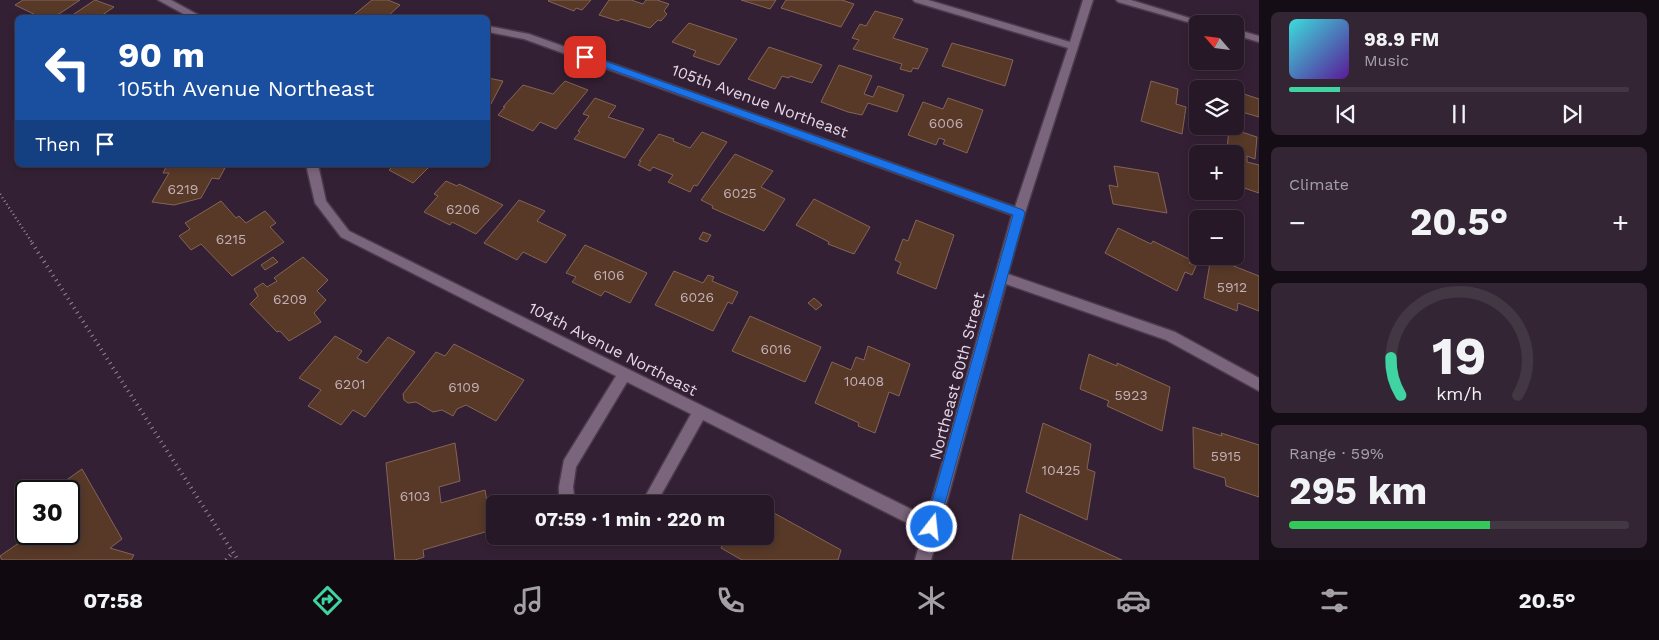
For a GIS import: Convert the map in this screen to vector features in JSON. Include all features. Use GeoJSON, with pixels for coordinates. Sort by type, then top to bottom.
{"type":"FeatureCollection","features":[{"type":"Feature","properties":{"kind":"street"},"geometry":{"type":"LineString","coordinates":[[163,0],[194,15]]}},
{"type":"Feature","properties":{"kind":"street"},"geometry":{"type":"LineString","coordinates":[[918,0],[1072,46]]}},
{"type":"Feature","properties":{"kind":"street","name":"Northeast 60th Street"},"geometry":{"type":"LineString","coordinates":[[923,560],[1019,213],[1088,0]]}},
{"type":"Feature","properties":{"kind":"street"},"geometry":{"type":"LineString","coordinates":[[1121,0],[1189,20]]}},
{"type":"Feature","properties":{"kind":"street","name":"105th Avenue Northeast"},"geometry":{"type":"LineString","coordinates":[[490,29],[526,36],[1019,213]]}},
{"type":"Feature","properties":{"kind":"street"},"geometry":{"type":"LineString","coordinates":[[1244,35],[1259,39]]}},
{"type":"Feature","properties":{"kind":"street","name":"104th Avenue Northeast"},"geometry":{"type":"LineString","coordinates":[[313,169],[321,203],[345,234],[932,527]]}},
{"type":"Feature","properties":{"kind":"street"},"geometry":{"type":"LineString","coordinates":[[1001,277],[1170,336],[1259,385]]}},
{"type":"Feature","properties":{"kind":"street"},"geometry":{"type":"LineString","coordinates":[[567,495],[568,465],[624,374]]}},
{"type":"Feature","properties":{"kind":"street"},"geometry":{"type":"LineString","coordinates":[[653,495],[700,412]]}},
{"type":"Feature","properties":{"kind":"path"},"geometry":{"type":"LineString","coordinates":[[0,194],[238,560]]}},
{"type":"Feature","properties":{"kind":"path"},"geometry":{"type":"LineString","coordinates":[[226,560],[233,552]]}},
{"type":"Feature","properties":{"kind":"building"},"geometry":{"type":"Polygon","coordinates":[[[23,0],[80,0],[58,15],[36,15],[15,5],[23,0]]]}},
{"type":"Feature","properties":{"kind":"building"},"geometry":{"type":"Polygon","coordinates":[[[95,0],[114,7],[102,15],[72,15],[95,0]]]}},
{"type":"Feature","properties":{"kind":"building"},"geometry":{"type":"Polygon","coordinates":[[[372,0],[388,0],[400,5],[389,15],[354,15],[372,0]]]}},
{"type":"Feature","properties":{"kind":"building"},"geometry":{"type":"Polygon","coordinates":[[[549,0],[591,0],[582,10],[576,8],[574,11],[549,0]]]}},
{"type":"Feature","properties":{"kind":"building"},"geometry":{"type":"Polygon","coordinates":[[[609,0],[631,0],[643,4],[646,0],[657,0],[669,4],[664,11],[667,14],[661,21],[658,20],[650,28],[621,19],[618,21],[599,15],[609,0]]]}},
{"type":"Feature","properties":{"kind":"building"},"geometry":{"type":"Polygon","coordinates":[[[741,0],[776,0],[770,9],[741,0]]]}},
{"type":"Feature","properties":{"kind":"building"},"geometry":{"type":"Polygon","coordinates":[[[786,0],[842,0],[854,4],[841,27],[781,8],[786,0]]]}},
{"type":"Feature","properties":{"kind":"building"},"geometry":{"type":"Polygon","coordinates":[[[875,11],[903,19],[893,38],[928,49],[918,69],[913,68],[911,72],[900,69],[902,64],[853,49],[859,40],[852,38],[860,24],[866,26],[875,11]]]}},
{"type":"Feature","properties":{"kind":"building"},"geometry":{"type":"Polygon","coordinates":[[[689,23],[737,39],[719,65],[693,56],[696,51],[672,42],[689,23]]]}},
{"type":"Feature","properties":{"kind":"building"},"geometry":{"type":"Polygon","coordinates":[[[952,43],[1013,60],[1005,86],[942,66],[952,43]]]}},
{"type":"Feature","properties":{"kind":"building"},"geometry":{"type":"Polygon","coordinates":[[[769,47],[822,65],[812,83],[790,76],[789,78],[782,76],[775,89],[748,79],[769,47]]]}},
{"type":"Feature","properties":{"kind":"building"},"geometry":{"type":"Polygon","coordinates":[[[839,65],[872,76],[864,94],[873,97],[878,86],[904,95],[897,112],[868,103],[862,115],[821,102],[839,65]]]}},
{"type":"Feature","properties":{"kind":"building"},"geometry":{"type":"Polygon","coordinates":[[[490,78],[503,81],[491,104],[490,78]]]}},
{"type":"Feature","properties":{"kind":"building"},"geometry":{"type":"Polygon","coordinates":[[[565,81],[588,90],[556,129],[540,122],[533,131],[498,115],[523,85],[553,94],[565,81]]]}},
{"type":"Feature","properties":{"kind":"building"},"geometry":{"type":"Polygon","coordinates":[[[1151,81],[1178,89],[1176,104],[1186,107],[1182,134],[1141,121],[1151,81]]]}},
{"type":"Feature","properties":{"kind":"building"},"geometry":{"type":"Polygon","coordinates":[[[1244,94],[1259,99],[1259,117],[1244,113],[1244,94]]]}},
{"type":"Feature","properties":{"kind":"building"},"geometry":{"type":"Polygon","coordinates":[[[595,98],[616,106],[608,117],[644,129],[625,158],[574,139],[589,116],[583,114],[595,98]]]}},
{"type":"Feature","properties":{"kind":"building"},"geometry":{"type":"Polygon","coordinates":[[[948,98],[983,110],[967,153],[943,144],[945,140],[939,138],[936,145],[908,135],[923,102],[943,109],[948,98]]]}},
{"type":"Feature","properties":{"kind":"building"},"geometry":{"type":"Polygon","coordinates":[[[702,132],[727,142],[697,186],[694,185],[690,192],[668,182],[673,175],[653,167],[650,171],[638,165],[659,134],[674,139],[673,141],[690,148],[702,132]]]}},
{"type":"Feature","properties":{"kind":"building"},"geometry":{"type":"Polygon","coordinates":[[[1244,133],[1257,137],[1255,159],[1247,156],[1247,162],[1259,165],[1259,193],[1244,188],[1244,145],[1227,145],[1228,135],[1244,135],[1244,133]]]}},
{"type":"Feature","properties":{"kind":"building"},"geometry":{"type":"Polygon","coordinates":[[[735,154],[773,171],[761,187],[785,199],[764,231],[712,208],[713,206],[701,200],[735,154]]]}},
{"type":"Feature","properties":{"kind":"building"},"geometry":{"type":"Polygon","coordinates":[[[1114,166],[1158,173],[1167,213],[1113,204],[1109,185],[1118,187],[1114,166]]]}},
{"type":"Feature","properties":{"kind":"building"},"geometry":{"type":"Polygon","coordinates":[[[166,167],[225,168],[219,179],[212,178],[201,198],[174,205],[152,202],[169,173],[163,173],[166,167]]]}},
{"type":"Feature","properties":{"kind":"building"},"geometry":{"type":"Polygon","coordinates":[[[392,167],[429,167],[413,183],[389,170],[392,167]]]}},
{"type":"Feature","properties":{"kind":"building"},"geometry":{"type":"Polygon","coordinates":[[[446,181],[457,186],[459,184],[503,205],[476,234],[452,222],[450,225],[424,212],[438,196],[434,194],[446,181]]]}},
{"type":"Feature","properties":{"kind":"building"},"geometry":{"type":"Polygon","coordinates":[[[814,199],[870,227],[854,254],[828,244],[829,242],[796,225],[814,199]]]}},
{"type":"Feature","properties":{"kind":"building"},"geometry":{"type":"Polygon","coordinates":[[[519,200],[545,211],[537,221],[566,235],[546,263],[523,252],[517,260],[484,243],[519,200]]]}},
{"type":"Feature","properties":{"kind":"building"},"geometry":{"type":"Polygon","coordinates":[[[221,201],[236,218],[239,216],[246,223],[265,211],[276,223],[270,227],[284,242],[232,276],[201,244],[191,250],[179,236],[190,229],[185,223],[221,201]]]}},
{"type":"Feature","properties":{"kind":"building"},"geometry":{"type":"Polygon","coordinates":[[[916,220],[954,235],[936,289],[897,273],[901,263],[895,260],[903,239],[908,241],[916,220]]]}},
{"type":"Feature","properties":{"kind":"building"},"geometry":{"type":"Polygon","coordinates":[[[1118,228],[1151,244],[1153,241],[1189,259],[1189,265],[1196,266],[1192,275],[1185,272],[1177,291],[1105,253],[1118,228]]]}},
{"type":"Feature","properties":{"kind":"building"},"geometry":{"type":"Polygon","coordinates":[[[703,232],[711,235],[707,242],[699,239],[703,232]]]}},
{"type":"Feature","properties":{"kind":"building"},"geometry":{"type":"Polygon","coordinates":[[[585,245],[647,273],[630,303],[605,291],[601,296],[572,282],[576,277],[566,273],[585,245]]]}},
{"type":"Feature","properties":{"kind":"building"},"geometry":{"type":"Polygon","coordinates":[[[273,257],[278,262],[265,270],[261,265],[273,257]]]}},
{"type":"Feature","properties":{"kind":"building"},"geometry":{"type":"Polygon","coordinates":[[[303,257],[328,280],[317,291],[326,300],[314,313],[321,322],[289,341],[280,331],[277,332],[250,304],[258,296],[254,289],[263,283],[267,287],[277,281],[274,278],[303,257]]]}},
{"type":"Feature","properties":{"kind":"building"},"geometry":{"type":"Polygon","coordinates":[[[1210,265],[1231,265],[1259,276],[1259,311],[1238,303],[1237,311],[1204,298],[1210,265]]]}},
{"type":"Feature","properties":{"kind":"building"},"geometry":{"type":"Polygon","coordinates":[[[674,271],[703,283],[708,275],[714,277],[712,281],[738,292],[732,304],[728,302],[713,331],[655,305],[674,271]]]}},
{"type":"Feature","properties":{"kind":"building"},"geometry":{"type":"Polygon","coordinates":[[[814,298],[822,305],[816,310],[808,303],[814,298]]]}},
{"type":"Feature","properties":{"kind":"building"},"geometry":{"type":"Polygon","coordinates":[[[750,316],[821,347],[805,382],[732,351],[750,316]]]}},
{"type":"Feature","properties":{"kind":"building"},"geometry":{"type":"Polygon","coordinates":[[[335,336],[362,351],[357,358],[367,363],[388,337],[415,352],[365,417],[353,410],[341,425],[308,406],[321,390],[299,378],[335,336]]]}},
{"type":"Feature","properties":{"kind":"building"},"geometry":{"type":"Polygon","coordinates":[[[454,344],[524,380],[496,421],[466,405],[457,409],[453,416],[442,410],[433,412],[416,402],[408,403],[404,400],[403,394],[436,352],[445,356],[454,344]]]}},
{"type":"Feature","properties":{"kind":"building"},"geometry":{"type":"Polygon","coordinates":[[[868,346],[910,364],[899,396],[889,392],[875,433],[858,426],[859,423],[815,403],[832,362],[851,370],[856,357],[864,360],[868,346]]]}},
{"type":"Feature","properties":{"kind":"building"},"geometry":{"type":"Polygon","coordinates":[[[1089,354],[1117,366],[1117,363],[1170,387],[1162,431],[1107,406],[1109,401],[1080,389],[1089,354]]]}},
{"type":"Feature","properties":{"kind":"building"},"geometry":{"type":"Polygon","coordinates":[[[1043,423],[1091,444],[1087,469],[1095,472],[1087,520],[1026,492],[1043,423]]]}},
{"type":"Feature","properties":{"kind":"building"},"geometry":{"type":"Polygon","coordinates":[[[1193,427],[1222,436],[1221,433],[1259,445],[1259,497],[1226,486],[1225,478],[1194,468],[1193,427]]]}},
{"type":"Feature","properties":{"kind":"building"},"geometry":{"type":"Polygon","coordinates":[[[455,443],[460,481],[439,487],[441,503],[485,490],[486,532],[423,550],[424,557],[415,560],[395,560],[386,463],[455,443]]]}},
{"type":"Feature","properties":{"kind":"building"},"geometry":{"type":"Polygon","coordinates":[[[82,469],[122,539],[110,548],[134,555],[131,560],[2,560],[0,556],[16,545],[80,545],[80,480],[66,480],[82,469]]]}},
{"type":"Feature","properties":{"kind":"building"},"geometry":{"type":"Polygon","coordinates":[[[774,513],[841,550],[838,560],[742,560],[721,548],[722,545],[774,545],[774,513]]]}},
{"type":"Feature","properties":{"kind":"building"},"geometry":{"type":"Polygon","coordinates":[[[1020,514],[1122,560],[1012,560],[1020,514]]]}},
{"type":"Feature","properties":{"kind":"route"},"geometry":{"type":"LineString","coordinates":[[585,57],[1019,213],[932,527]]}}]}
